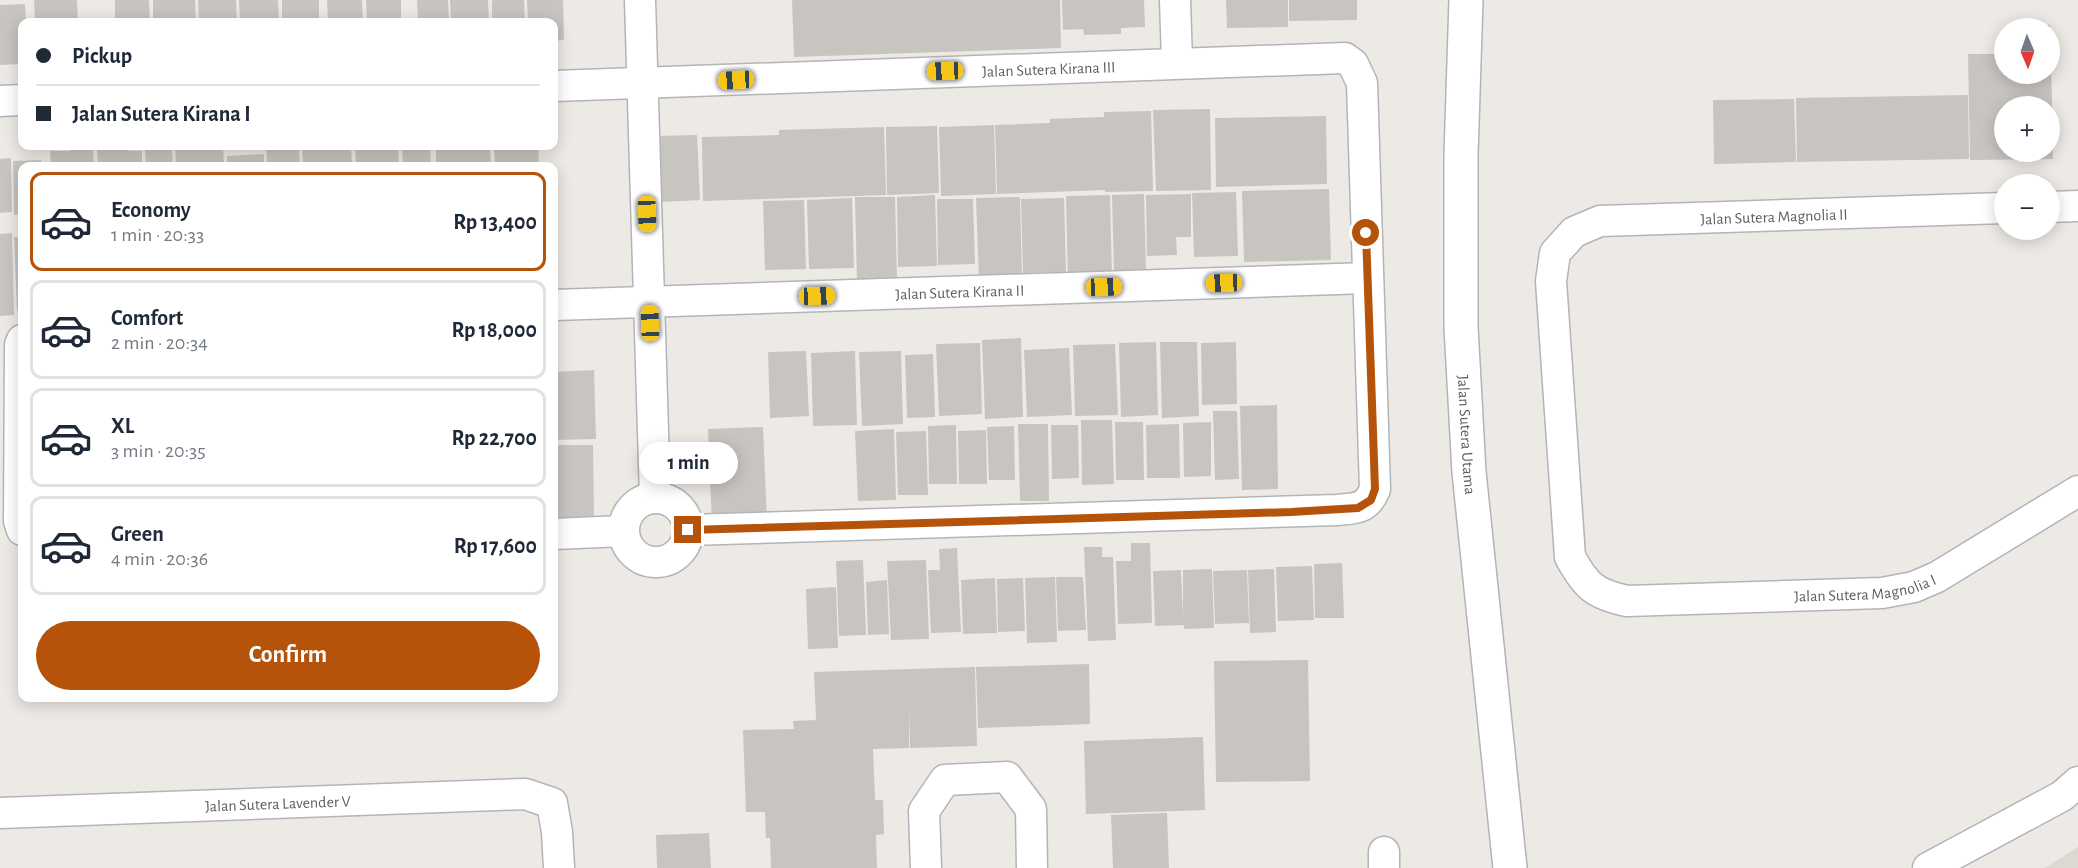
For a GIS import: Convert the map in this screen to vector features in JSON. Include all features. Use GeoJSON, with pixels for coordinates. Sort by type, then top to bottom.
{"type":"FeatureCollection","features":[{"type":"Feature","properties":{"kind":"street"},"geometry":{"type":"LineString","coordinates":[[640,0],[655,498]]}},
{"type":"Feature","properties":{"kind":"street"},"geometry":{"type":"LineString","coordinates":[[1175,0],[1177,62]]}},
{"type":"Feature","properties":{"kind":"street","name":"Jalan Sutera Utama"},"geometry":{"type":"LineString","coordinates":[[1466,0],[1461,155],[1463,371],[1469,472],[1510,868]]}},
{"type":"Feature","properties":{"kind":"street","name":"Jalan Sutera Kirana III"},"geometry":{"type":"LineString","coordinates":[[558,86],[1177,62],[1345,58],[1359,72],[1364,97],[1367,278]]}},
{"type":"Feature","properties":{"kind":"street"},"geometry":{"type":"LineString","coordinates":[[0,101],[18,100]]}},
{"type":"Feature","properties":{"kind":"street"},"geometry":{"type":"LineString","coordinates":[[2060,207],[2078,206]]}},
{"type":"Feature","properties":{"kind":"street","name":"Jalan Sutera Magnolia II"},"geometry":{"type":"LineString","coordinates":[[1627,601],[1606,596],[1583,580],[1570,557],[1551,281],[1555,253],[1574,232],[1600,221],[1994,208]]}},
{"type":"Feature","properties":{"kind":"street"},"geometry":{"type":"LineString","coordinates":[[688,530],[1358,508],[1371,500],[1375,489],[1367,278]]}},
{"type":"Feature","properties":{"kind":"street","name":"Jalan Sutera Kirana II"},"geometry":{"type":"LineString","coordinates":[[558,305],[1367,278]]}},
{"type":"Feature","properties":{"kind":"street","name":"Jalan Sutera Magnolia I"},"geometry":{"type":"LineString","coordinates":[[1627,601],[1882,593],[1914,587],[1937,577],[2078,491]]}},
{"type":"Feature","properties":{"kind":"street"},"geometry":{"type":"LineString","coordinates":[[655,498],[668,500],[678,507],[686,517],[688,530],[685,544],[676,555],[664,561],[650,561],[637,556],[627,545],[623,531],[628,515],[639,503],[655,498]]}},
{"type":"Feature","properties":{"kind":"street"},"geometry":{"type":"LineString","coordinates":[[558,534],[623,531]]}},
{"type":"Feature","properties":{"kind":"street"},"geometry":{"type":"LineString","coordinates":[[926,868],[924,811],[945,780],[1007,777],[1031,809],[1032,868]]}},
{"type":"Feature","properties":{"kind":"street"},"geometry":{"type":"LineString","coordinates":[[1928,868],[2062,795],[2078,782]]}},
{"type":"Feature","properties":{"kind":"street","name":"Jalan Sutera Lavender V"},"geometry":{"type":"LineString","coordinates":[[0,813],[525,794],[552,803],[557,832],[559,868]]}},
{"type":"Feature","properties":{"kind":"shaded area"},"geometry":{"type":"Polygon","coordinates":[[[2078,847],[2078,868],[2045,868],[2078,847]]]}},
{"type":"Feature","properties":{"kind":"building"},"geometry":{"type":"Polygon","coordinates":[[[34,0],[77,0],[78,18],[35,18],[34,0]]]}},
{"type":"Feature","properties":{"kind":"building"},"geometry":{"type":"Polygon","coordinates":[[[115,0],[149,0],[150,18],[115,18],[115,0]]]}},
{"type":"Feature","properties":{"kind":"building"},"geometry":{"type":"Polygon","coordinates":[[[153,0],[195,0],[196,18],[153,18],[153,0]]]}},
{"type":"Feature","properties":{"kind":"building"},"geometry":{"type":"Polygon","coordinates":[[[198,0],[236,0],[237,18],[199,18],[198,0]]]}},
{"type":"Feature","properties":{"kind":"building"},"geometry":{"type":"Polygon","coordinates":[[[239,0],[278,0],[279,18],[240,18],[239,0]]]}},
{"type":"Feature","properties":{"kind":"building"},"geometry":{"type":"Polygon","coordinates":[[[282,0],[319,0],[319,18],[282,18],[282,0]]]}},
{"type":"Feature","properties":{"kind":"building"},"geometry":{"type":"Polygon","coordinates":[[[327,0],[362,0],[363,18],[328,18],[327,0]]]}},
{"type":"Feature","properties":{"kind":"building"},"geometry":{"type":"Polygon","coordinates":[[[366,0],[401,0],[401,18],[367,18],[366,0]]]}},
{"type":"Feature","properties":{"kind":"building"},"geometry":{"type":"Polygon","coordinates":[[[417,0],[448,0],[449,18],[418,18],[417,0]]]}},
{"type":"Feature","properties":{"kind":"building"},"geometry":{"type":"Polygon","coordinates":[[[450,0],[488,0],[489,18],[451,18],[450,0]]]}},
{"type":"Feature","properties":{"kind":"building"},"geometry":{"type":"Polygon","coordinates":[[[492,0],[524,0],[525,18],[492,18],[492,0]]]}},
{"type":"Feature","properties":{"kind":"building"},"geometry":{"type":"Polygon","coordinates":[[[527,0],[563,0],[564,40],[558,41],[558,18],[528,18],[527,0]]]}},
{"type":"Feature","properties":{"kind":"building"},"geometry":{"type":"Polygon","coordinates":[[[792,0],[1060,0],[1061,48],[794,57],[792,0]]]}},
{"type":"Feature","properties":{"kind":"building"},"geometry":{"type":"Polygon","coordinates":[[[1062,0],[1144,0],[1145,27],[1121,28],[1121,34],[1084,35],[1083,29],[1063,30],[1062,0]]]}},
{"type":"Feature","properties":{"kind":"building"},"geometry":{"type":"Polygon","coordinates":[[[1226,0],[1288,0],[1288,27],[1227,28],[1226,0]]]}},
{"type":"Feature","properties":{"kind":"building"},"geometry":{"type":"Polygon","coordinates":[[[1289,0],[1357,0],[1357,20],[1289,21],[1289,0]]]}},
{"type":"Feature","properties":{"kind":"building"},"geometry":{"type":"Polygon","coordinates":[[[25,4],[26,18],[18,18],[18,64],[0,65],[0,5],[25,4]]]}},
{"type":"Feature","properties":{"kind":"building"},"geometry":{"type":"Polygon","coordinates":[[[1968,54],[1994,54],[1994,84],[2052,84],[2052,96],[1994,96],[1994,160],[1970,160],[1968,54]]]}},
{"type":"Feature","properties":{"kind":"building"},"geometry":{"type":"Polygon","coordinates":[[[1968,95],[1969,159],[1797,162],[1796,98],[1968,95]]]}},
{"type":"Feature","properties":{"kind":"building"},"geometry":{"type":"Polygon","coordinates":[[[1794,99],[1796,162],[1714,164],[1713,100],[1794,99]]]}},
{"type":"Feature","properties":{"kind":"building"},"geometry":{"type":"Polygon","coordinates":[[[1210,109],[1211,190],[1156,191],[1153,110],[1210,109]]]}},
{"type":"Feature","properties":{"kind":"building"},"geometry":{"type":"Polygon","coordinates":[[[1151,111],[1153,191],[1105,192],[1105,190],[997,194],[995,125],[1050,123],[1050,119],[1104,117],[1104,112],[1151,111]]]}},
{"type":"Feature","properties":{"kind":"building"},"geometry":{"type":"Polygon","coordinates":[[[1326,116],[1327,184],[1216,187],[1215,118],[1326,116]]]}},
{"type":"Feature","properties":{"kind":"building"},"geometry":{"type":"Polygon","coordinates":[[[994,125],[996,194],[941,196],[939,127],[994,125]]]}},
{"type":"Feature","properties":{"kind":"building"},"geometry":{"type":"Polygon","coordinates":[[[937,126],[939,193],[887,195],[886,127],[937,126]]]}},
{"type":"Feature","properties":{"kind":"building"},"geometry":{"type":"Polygon","coordinates":[[[884,127],[886,195],[703,201],[702,137],[779,135],[779,130],[884,127]]]}},
{"type":"Feature","properties":{"kind":"building"},"geometry":{"type":"Polygon","coordinates":[[[697,135],[700,200],[661,202],[658,136],[697,135]]]}},
{"type":"Feature","properties":{"kind":"building"},"geometry":{"type":"Polygon","coordinates":[[[93,150],[94,162],[51,162],[50,151],[93,150]]]}},
{"type":"Feature","properties":{"kind":"building"},"geometry":{"type":"Polygon","coordinates":[[[97,150],[142,151],[142,162],[98,162],[97,150]]]}},
{"type":"Feature","properties":{"kind":"building"},"geometry":{"type":"Polygon","coordinates":[[[145,150],[172,150],[173,162],[146,162],[145,150]]]}},
{"type":"Feature","properties":{"kind":"building"},"geometry":{"type":"Polygon","coordinates":[[[175,150],[223,150],[224,162],[176,162],[175,150]]]}},
{"type":"Feature","properties":{"kind":"building"},"geometry":{"type":"Polygon","coordinates":[[[266,150],[299,150],[300,162],[267,162],[266,150]]]}},
{"type":"Feature","properties":{"kind":"building"},"geometry":{"type":"Polygon","coordinates":[[[302,150],[351,150],[352,162],[303,162],[302,150]]]}},
{"type":"Feature","properties":{"kind":"building"},"geometry":{"type":"Polygon","coordinates":[[[355,150],[398,150],[399,162],[356,162],[355,150]]]}},
{"type":"Feature","properties":{"kind":"building"},"geometry":{"type":"Polygon","coordinates":[[[402,150],[430,150],[431,162],[403,162],[402,150]]]}},
{"type":"Feature","properties":{"kind":"building"},"geometry":{"type":"Polygon","coordinates":[[[436,150],[490,150],[491,162],[436,162],[436,150]]]}},
{"type":"Feature","properties":{"kind":"building"},"geometry":{"type":"Polygon","coordinates":[[[494,150],[538,150],[539,162],[495,162],[494,150]]]}},
{"type":"Feature","properties":{"kind":"building"},"geometry":{"type":"Polygon","coordinates":[[[264,154],[264,162],[227,162],[227,156],[264,154]]]}},
{"type":"Feature","properties":{"kind":"building"},"geometry":{"type":"Polygon","coordinates":[[[11,158],[12,212],[0,213],[0,159],[11,158]]]}},
{"type":"Feature","properties":{"kind":"building"},"geometry":{"type":"Polygon","coordinates":[[[41,160],[41,162],[18,162],[18,214],[14,215],[13,161],[41,160]]]}},
{"type":"Feature","properties":{"kind":"building"},"geometry":{"type":"Polygon","coordinates":[[[1329,189],[1331,260],[1244,262],[1242,191],[1329,189]]]}},
{"type":"Feature","properties":{"kind":"building"},"geometry":{"type":"Polygon","coordinates":[[[1236,192],[1238,256],[1194,257],[1192,193],[1236,192]]]}},
{"type":"Feature","properties":{"kind":"building"},"geometry":{"type":"Polygon","coordinates":[[[1144,194],[1146,271],[1114,272],[1112,195],[1144,194]]]}},
{"type":"Feature","properties":{"kind":"building"},"geometry":{"type":"Polygon","coordinates":[[[1191,194],[1191,237],[1176,237],[1177,255],[1147,256],[1146,195],[1191,194]]]}},
{"type":"Feature","properties":{"kind":"building"},"geometry":{"type":"Polygon","coordinates":[[[935,195],[937,266],[898,267],[897,197],[935,195]]]}},
{"type":"Feature","properties":{"kind":"building"},"geometry":{"type":"Polygon","coordinates":[[[1110,195],[1112,280],[1068,281],[1066,196],[1110,195]]]}},
{"type":"Feature","properties":{"kind":"building"},"geometry":{"type":"Polygon","coordinates":[[[855,197],[895,197],[897,280],[857,281],[855,197]]]}},
{"type":"Feature","properties":{"kind":"building"},"geometry":{"type":"Polygon","coordinates":[[[1020,197],[1022,278],[979,280],[976,198],[1020,197]]]}},
{"type":"Feature","properties":{"kind":"building"},"geometry":{"type":"Polygon","coordinates":[[[852,198],[854,268],[809,269],[807,200],[852,198]]]}},
{"type":"Feature","properties":{"kind":"building"},"geometry":{"type":"Polygon","coordinates":[[[1064,198],[1066,272],[1023,273],[1021,199],[1064,198]]]}},
{"type":"Feature","properties":{"kind":"building"},"geometry":{"type":"Polygon","coordinates":[[[937,199],[973,199],[975,264],[938,265],[937,199]]]}},
{"type":"Feature","properties":{"kind":"building"},"geometry":{"type":"Polygon","coordinates":[[[804,200],[806,269],[765,270],[763,201],[804,200]]]}},
{"type":"Feature","properties":{"kind":"building"},"geometry":{"type":"Polygon","coordinates":[[[12,233],[14,315],[0,316],[0,234],[12,233]]]}},
{"type":"Feature","properties":{"kind":"building"},"geometry":{"type":"Polygon","coordinates":[[[14,237],[18,237],[17,311],[14,237]]]}},
{"type":"Feature","properties":{"kind":"building"},"geometry":{"type":"Polygon","coordinates":[[[1021,338],[1023,417],[985,419],[982,340],[1021,338]]]}},
{"type":"Feature","properties":{"kind":"building"},"geometry":{"type":"Polygon","coordinates":[[[1156,342],[1158,415],[1121,417],[1119,343],[1156,342]]]}},
{"type":"Feature","properties":{"kind":"building"},"geometry":{"type":"Polygon","coordinates":[[[1160,342],[1197,342],[1199,416],[1162,418],[1160,342]]]}},
{"type":"Feature","properties":{"kind":"building"},"geometry":{"type":"Polygon","coordinates":[[[1236,342],[1237,404],[1202,405],[1201,343],[1236,342]]]}},
{"type":"Feature","properties":{"kind":"building"},"geometry":{"type":"Polygon","coordinates":[[[980,343],[982,414],[939,416],[936,344],[980,343]]]}},
{"type":"Feature","properties":{"kind":"building"},"geometry":{"type":"Polygon","coordinates":[[[1115,344],[1118,415],[1075,416],[1073,345],[1115,344]]]}},
{"type":"Feature","properties":{"kind":"building"},"geometry":{"type":"Polygon","coordinates":[[[1069,348],[1072,415],[1027,417],[1024,350],[1069,348]]]}},
{"type":"Feature","properties":{"kind":"building"},"geometry":{"type":"Polygon","coordinates":[[[806,351],[809,416],[770,418],[768,352],[806,351]]]}},
{"type":"Feature","properties":{"kind":"building"},"geometry":{"type":"Polygon","coordinates":[[[855,351],[857,425],[813,426],[811,353],[855,351]]]}},
{"type":"Feature","properties":{"kind":"building"},"geometry":{"type":"Polygon","coordinates":[[[901,351],[903,424],[862,426],[859,352],[901,351]]]}},
{"type":"Feature","properties":{"kind":"building"},"geometry":{"type":"Polygon","coordinates":[[[933,354],[935,417],[907,418],[905,355],[933,354]]]}},
{"type":"Feature","properties":{"kind":"building"},"geometry":{"type":"Polygon","coordinates":[[[594,370],[596,439],[558,440],[558,372],[594,370]]]}},
{"type":"Feature","properties":{"kind":"building"},"geometry":{"type":"Polygon","coordinates":[[[1277,405],[1278,489],[1242,490],[1240,406],[1277,405]]]}},
{"type":"Feature","properties":{"kind":"building"},"geometry":{"type":"Polygon","coordinates":[[[1213,411],[1237,411],[1239,479],[1215,480],[1213,411]]]}},
{"type":"Feature","properties":{"kind":"building"},"geometry":{"type":"Polygon","coordinates":[[[1081,420],[1112,420],[1114,484],[1082,485],[1081,420]]]}},
{"type":"Feature","properties":{"kind":"building"},"geometry":{"type":"Polygon","coordinates":[[[1115,422],[1143,422],[1144,480],[1116,480],[1115,422]]]}},
{"type":"Feature","properties":{"kind":"building"},"geometry":{"type":"Polygon","coordinates":[[[1211,422],[1211,476],[1184,477],[1183,423],[1211,422]]]}},
{"type":"Feature","properties":{"kind":"building"},"geometry":{"type":"Polygon","coordinates":[[[1018,424],[1048,424],[1049,501],[1020,501],[1018,424]]]}},
{"type":"Feature","properties":{"kind":"building"},"geometry":{"type":"Polygon","coordinates":[[[1179,424],[1180,478],[1147,478],[1146,425],[1179,424]]]}},
{"type":"Feature","properties":{"kind":"building"},"geometry":{"type":"Polygon","coordinates":[[[956,425],[957,484],[929,484],[928,426],[956,425]]]}},
{"type":"Feature","properties":{"kind":"building"},"geometry":{"type":"Polygon","coordinates":[[[1051,425],[1078,425],[1079,478],[1052,479],[1051,425]]]}},
{"type":"Feature","properties":{"kind":"building"},"geometry":{"type":"Polygon","coordinates":[[[1014,426],[1015,480],[989,480],[987,427],[1014,426]]]}},
{"type":"Feature","properties":{"kind":"building"},"geometry":{"type":"Polygon","coordinates":[[[763,427],[767,522],[712,524],[708,429],[763,427]]]}},
{"type":"Feature","properties":{"kind":"building"},"geometry":{"type":"Polygon","coordinates":[[[894,429],[896,500],[858,501],[855,431],[894,429]]]}},
{"type":"Feature","properties":{"kind":"building"},"geometry":{"type":"Polygon","coordinates":[[[986,430],[987,484],[959,484],[958,431],[986,430]]]}},
{"type":"Feature","properties":{"kind":"building"},"geometry":{"type":"Polygon","coordinates":[[[926,431],[928,495],[898,495],[896,432],[926,431]]]}},
{"type":"Feature","properties":{"kind":"building"},"geometry":{"type":"Polygon","coordinates":[[[558,445],[593,445],[594,517],[558,518],[558,445]]]}},
{"type":"Feature","properties":{"kind":"building"},"geometry":{"type":"Polygon","coordinates":[[[1131,543],[1150,543],[1152,623],[1118,624],[1116,561],[1131,561],[1131,543]]]}},
{"type":"Feature","properties":{"kind":"building"},"geometry":{"type":"Polygon","coordinates":[[[1084,547],[1102,547],[1102,557],[1113,557],[1116,640],[1088,641],[1084,547]]]}},
{"type":"Feature","properties":{"kind":"building"},"geometry":{"type":"Polygon","coordinates":[[[957,548],[961,632],[931,633],[928,570],[940,570],[939,549],[957,548]]]}},
{"type":"Feature","properties":{"kind":"building"},"geometry":{"type":"Polygon","coordinates":[[[863,560],[866,635],[839,636],[836,561],[863,560]]]}},
{"type":"Feature","properties":{"kind":"building"},"geometry":{"type":"Polygon","coordinates":[[[926,560],[929,639],[891,640],[887,561],[926,560]]]}},
{"type":"Feature","properties":{"kind":"building"},"geometry":{"type":"Polygon","coordinates":[[[1342,563],[1344,618],[1315,618],[1314,564],[1342,563]]]}},
{"type":"Feature","properties":{"kind":"building"},"geometry":{"type":"Polygon","coordinates":[[[1312,566],[1314,620],[1278,621],[1276,567],[1312,566]]]}},
{"type":"Feature","properties":{"kind":"building"},"geometry":{"type":"Polygon","coordinates":[[[1212,569],[1214,628],[1184,629],[1184,625],[1155,626],[1153,571],[1181,570],[1183,618],[1183,570],[1212,569]]]}},
{"type":"Feature","properties":{"kind":"building"},"geometry":{"type":"Polygon","coordinates":[[[1274,569],[1276,632],[1250,633],[1248,570],[1274,569]]]}},
{"type":"Feature","properties":{"kind":"building"},"geometry":{"type":"Polygon","coordinates":[[[1247,570],[1249,623],[1215,624],[1213,571],[1247,570]]]}},
{"type":"Feature","properties":{"kind":"building"},"geometry":{"type":"Polygon","coordinates":[[[1055,577],[1057,642],[1027,643],[1025,578],[1055,577]]]}},
{"type":"Feature","properties":{"kind":"building"},"geometry":{"type":"Polygon","coordinates":[[[1056,577],[1083,577],[1086,630],[1058,631],[1056,577]]]}},
{"type":"Feature","properties":{"kind":"building"},"geometry":{"type":"Polygon","coordinates":[[[995,578],[997,633],[963,634],[961,580],[995,578]]]}},
{"type":"Feature","properties":{"kind":"building"},"geometry":{"type":"Polygon","coordinates":[[[1023,578],[1025,631],[998,632],[997,579],[1023,578]]]}},
{"type":"Feature","properties":{"kind":"building"},"geometry":{"type":"Polygon","coordinates":[[[887,580],[889,634],[868,635],[866,582],[887,580]]]}},
{"type":"Feature","properties":{"kind":"building"},"geometry":{"type":"Polygon","coordinates":[[[836,587],[838,648],[808,649],[806,589],[836,587]]]}},
{"type":"Feature","properties":{"kind":"building"},"geometry":{"type":"Polygon","coordinates":[[[1308,660],[1310,781],[1216,782],[1214,661],[1308,660]]]}},
{"type":"Feature","properties":{"kind":"building"},"geometry":{"type":"Polygon","coordinates":[[[1089,664],[1090,724],[978,728],[976,667],[1089,664]]]}},
{"type":"Feature","properties":{"kind":"building"},"geometry":{"type":"Polygon","coordinates":[[[975,667],[977,746],[910,748],[909,706],[909,748],[873,749],[875,800],[883,800],[884,834],[876,835],[877,868],[771,868],[770,838],[766,838],[765,812],[746,812],[743,730],[794,729],[793,721],[816,720],[814,672],[975,667]]]}},
{"type":"Feature","properties":{"kind":"building"},"geometry":{"type":"Polygon","coordinates":[[[1203,737],[1205,810],[1086,814],[1084,741],[1203,737]]]}},
{"type":"Feature","properties":{"kind":"building"},"geometry":{"type":"Polygon","coordinates":[[[1167,813],[1169,868],[1113,868],[1111,815],[1167,813]]]}},
{"type":"Feature","properties":{"kind":"building"},"geometry":{"type":"Polygon","coordinates":[[[709,833],[711,868],[657,868],[656,835],[709,833]]]}},
{"type":"Feature","properties":{"kind":"route"},"geometry":{"type":"LineString","coordinates":[[688,530],[1358,508],[1371,500],[1375,489],[1366,233]]}}]}
